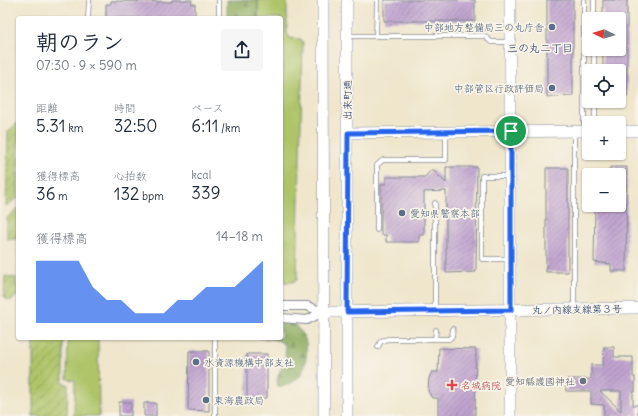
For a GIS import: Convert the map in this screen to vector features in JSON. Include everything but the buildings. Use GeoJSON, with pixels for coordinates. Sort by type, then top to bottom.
{"type":"FeatureCollection","features":[{"type":"Feature","properties":{"kind":"street"},"geometry":{"type":"LineString","coordinates":[[323,0],[324,416]]}},
{"type":"Feature","properties":{"kind":"street","name":"出来町通"},"geometry":{"type":"LineString","coordinates":[[347,0],[347,416]]}},
{"type":"Feature","properties":{"kind":"street"},"geometry":{"type":"LineString","coordinates":[[510,0],[510,416]]}},
{"type":"Feature","properties":{"kind":"street"},"geometry":{"type":"LineString","coordinates":[[348,133],[582,131]]}},
{"type":"Feature","properties":{"kind":"street"},"geometry":{"type":"LineString","coordinates":[[626,131],[638,131]]}},
{"type":"Feature","properties":{"kind":"street"},"geometry":{"type":"LineString","coordinates":[[283,306],[307,306],[323,312]]}},
{"type":"Feature","properties":{"kind":"street","name":"丸ノ内線支線第３号"},"geometry":{"type":"LineString","coordinates":[[323,312],[638,308]]}},
{"type":"Feature","properties":{"kind":"street"},"geometry":{"type":"LineString","coordinates":[[283,318],[307,320],[323,312]]}},
{"type":"Feature","properties":{"kind":"lane"},"geometry":{"type":"LineString","coordinates":[[88,0],[88,16]]}},
{"type":"Feature","properties":{"kind":"lane"},"geometry":{"type":"LineString","coordinates":[[219,0],[219,16]]}},
{"type":"Feature","properties":{"kind":"lane"},"geometry":{"type":"LineString","coordinates":[[376,36],[377,0]]}},
{"type":"Feature","properties":{"kind":"lane"},"geometry":{"type":"LineString","coordinates":[[582,116],[584,0]]}},
{"type":"Feature","properties":{"kind":"lane"},"geometry":{"type":"LineString","coordinates":[[594,0],[594,12]]}},
{"type":"Feature","properties":{"kind":"lane"},"geometry":{"type":"LineString","coordinates":[[347,36],[485,36],[491,42],[511,42]]}},
{"type":"Feature","properties":{"kind":"lane"},"geometry":{"type":"LineString","coordinates":[[574,309],[582,131]]}},
{"type":"Feature","properties":{"kind":"lane"},"geometry":{"type":"LineString","coordinates":[[377,230],[377,166],[383,160],[446,160],[446,132]]}},
{"type":"Feature","properties":{"kind":"lane"},"geometry":{"type":"LineString","coordinates":[[511,176],[482,176],[482,259],[511,259]]}},
{"type":"Feature","properties":{"kind":"lane"},"geometry":{"type":"LineString","coordinates":[[435,203],[435,311]]}},
{"type":"Feature","properties":{"kind":"lane"},"geometry":{"type":"LineString","coordinates":[[436,330],[436,339]]}},
{"type":"Feature","properties":{"kind":"lane"},"geometry":{"type":"LineString","coordinates":[[378,347],[381,341],[388,339],[449,339],[452,336],[452,330]]}},
{"type":"Feature","properties":{"kind":"lane"},"geometry":{"type":"LineString","coordinates":[[214,340],[215,416]]}},
{"type":"Feature","properties":{"kind":"green space"},"geometry":{"type":"Polygon","coordinates":[[[227,0],[258,0],[258,16],[227,16],[227,0]]]}},
{"type":"Feature","properties":{"kind":"green space"},"geometry":{"type":"Polygon","coordinates":[[[258,0],[287,0],[287,33],[290,38],[301,39],[303,43],[297,280],[292,282],[283,282],[283,16],[258,16],[258,0]]]}},
{"type":"Feature","properties":{"kind":"green space"},"geometry":{"type":"Polygon","coordinates":[[[16,124],[16,199],[6,206],[8,132],[16,124]]]}},
{"type":"Feature","properties":{"kind":"green space"},"geometry":{"type":"Polygon","coordinates":[[[16,210],[16,239],[7,239],[7,218],[16,210]]]}},
{"type":"Feature","properties":{"kind":"green space"},"geometry":{"type":"Polygon","coordinates":[[[5,276],[16,278],[16,297],[12,300],[7,300],[4,296],[5,276]]]}},
{"type":"Feature","properties":{"kind":"green space"},"geometry":{"type":"Polygon","coordinates":[[[283,322],[292,322],[300,330],[304,337],[306,342],[306,356],[305,366],[301,375],[287,385],[278,386],[277,379],[285,355],[285,345],[276,340],[283,340],[283,322]]]}},
{"type":"Feature","properties":{"kind":"green space"},"geometry":{"type":"Polygon","coordinates":[[[33,340],[63,340],[63,383],[68,384],[67,416],[33,416],[33,340]]]}},
{"type":"Feature","properties":{"kind":"green space"},"geometry":{"type":"Polygon","coordinates":[[[68,340],[98,340],[99,416],[74,416],[75,380],[67,379],[68,340]]]}},
{"type":"Feature","properties":{"kind":"place","name":"中部地方整備局三の丸庁舎"},"geometry":{"type":"Point","coordinates":[552,27]}},
{"type":"Feature","properties":{"kind":"place","name":"中部管区行政評価局"},"geometry":{"type":"Point","coordinates":[552,88]}},
{"type":"Feature","properties":{"kind":"place","name":"愛知県警察本部"},"geometry":{"type":"Point","coordinates":[402,213]}},
{"type":"Feature","properties":{"kind":"place","name":"水資源機構中部支社"},"geometry":{"type":"Point","coordinates":[196,362]}},
{"type":"Feature","properties":{"kind":"place","name":"愛知縣護國神社"},"geometry":{"type":"Point","coordinates":[583,381]}},
{"type":"Feature","properties":{"kind":"place","name":"名城病院"},"geometry":{"type":"Point","coordinates":[452,385]}},
{"type":"Feature","properties":{"kind":"place","name":"東海農政局"},"geometry":{"type":"Point","coordinates":[206,400]}},
{"type":"Feature","properties":{"kind":"district","name":"三の丸二丁目"},"geometry":{"type":"Point","coordinates":[540,48]}},
{"type":"Feature","properties":{"kind":"route"},"geometry":{"type":"LineString","coordinates":[[511,131],[511,310],[347,312],[348,133],[511,131]]}}]}
